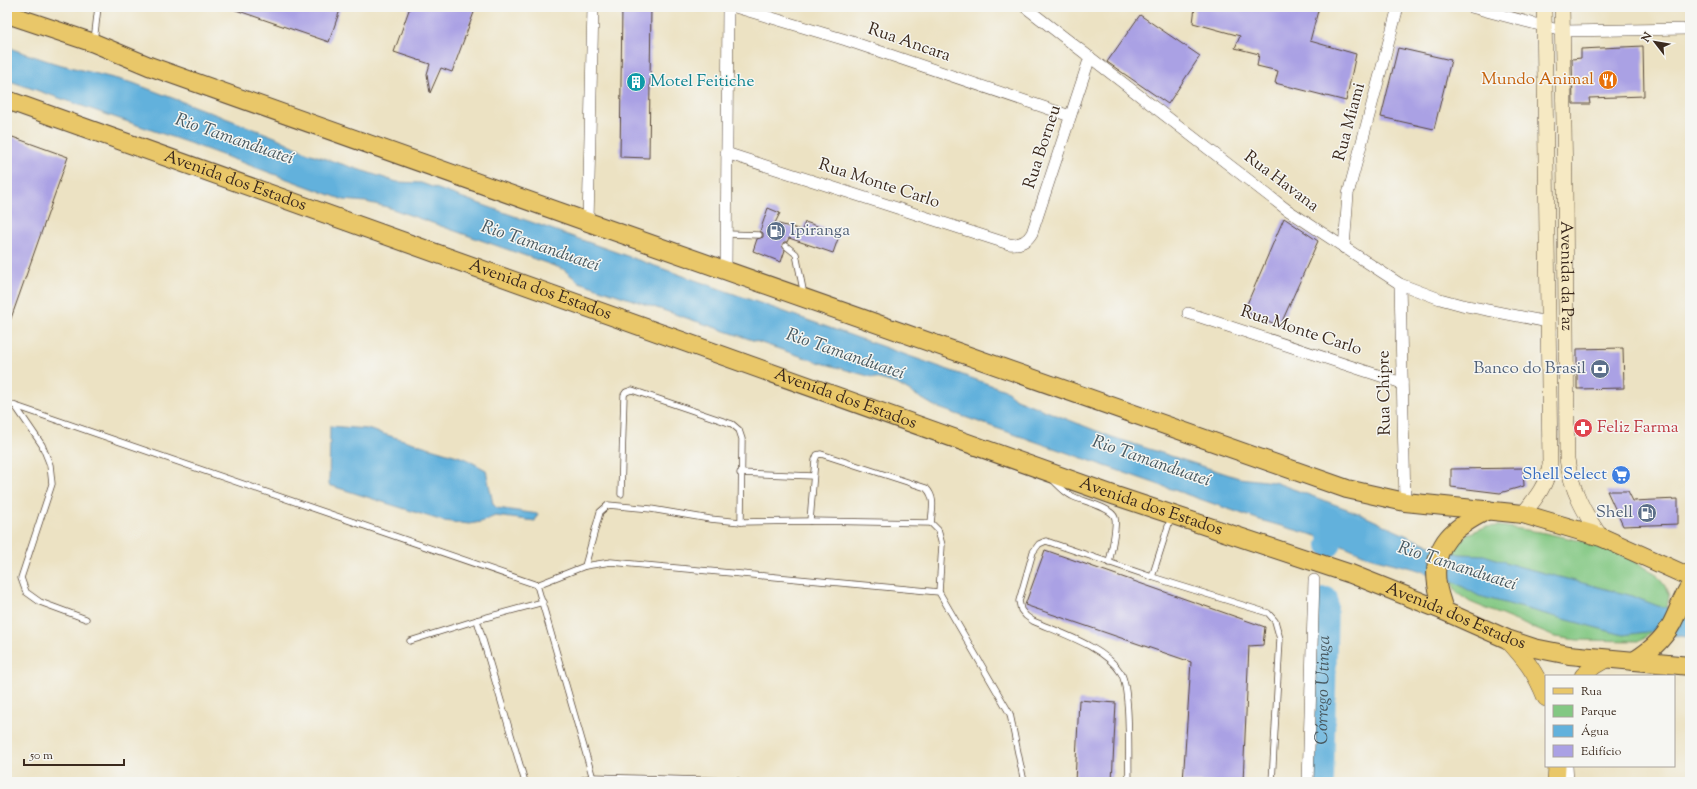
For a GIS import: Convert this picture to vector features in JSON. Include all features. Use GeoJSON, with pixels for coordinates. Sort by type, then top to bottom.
{"type":"FeatureCollection","features":[{"type":"Feature","properties":{"kind":"highway"},"geometry":{"type":"LineString","coordinates":[[7,14],[94,43],[156,69],[588,222],[726,269],[1347,488],[1404,502],[1523,514],[1601,537],[1690,577]]}},
{"type":"Feature","properties":{"kind":"highway","name":"Avenida dos Estados"},"geometry":{"type":"LineString","coordinates":[[7,100],[1045,471],[1171,515],[1318,563],[1444,611],[1507,639],[1552,653],[1690,666]]}},
{"type":"Feature","properties":{"kind":"highway"},"geometry":{"type":"LineString","coordinates":[[1444,611],[1436,578],[1438,555],[1454,530],[1488,510]]}},
{"type":"Feature","properties":{"kind":"highway"},"geometry":{"type":"LineString","coordinates":[[1634,661],[1649,650],[1670,629],[1684,594],[1690,586]]}},
{"type":"Feature","properties":{"kind":"main road","name":"Avenida da Paz"},"geometry":{"type":"LineString","coordinates":[[1523,514],[1544,486],[1549,475],[1550,465],[1544,7]]}},
{"type":"Feature","properties":{"kind":"main road","name":"Avenida da Paz"},"geometry":{"type":"LineString","coordinates":[[1562,7],[1567,459],[1572,485],[1580,504],[1601,537]]}},
{"type":"Feature","properties":{"kind":"main road"},"geometry":{"type":"LineString","coordinates":[[1507,639],[1529,664],[1538,678],[1545,696]]}},
{"type":"Feature","properties":{"kind":"main road"},"geometry":{"type":"LineString","coordinates":[[1584,675],[1594,666],[1606,659]]}},
{"type":"Feature","properties":{"kind":"main road"},"geometry":{"type":"LineString","coordinates":[[1556,782],[1557,767]]}},
{"type":"Feature","properties":{"kind":"street"},"geometry":{"type":"LineString","coordinates":[[588,222],[592,7]]}},
{"type":"Feature","properties":{"kind":"street"},"geometry":{"type":"LineString","coordinates":[[726,269],[728,7]]}},
{"type":"Feature","properties":{"kind":"street","name":"Rua Ancara"},"geometry":{"type":"LineString","coordinates":[[735,7],[846,40],[1070,116]]}},
{"type":"Feature","properties":{"kind":"street","name":"Rua Havana"},"geometry":{"type":"LineString","coordinates":[[1025,7],[1286,209],[1400,284],[1440,299],[1462,305],[1548,322]]}},
{"type":"Feature","properties":{"kind":"street","name":"Rua Miami"},"geometry":{"type":"LineString","coordinates":[[1344,248],[1348,194],[1398,7]]}},
{"type":"Feature","properties":{"kind":"street"},"geometry":{"type":"LineString","coordinates":[[1471,7],[1562,31],[1690,29]]}},
{"type":"Feature","properties":{"kind":"street","name":"Rua Borneu"},"geometry":{"type":"LineString","coordinates":[[1022,242],[1028,239],[1032,233],[1090,57]]}},
{"type":"Feature","properties":{"kind":"street","name":"Rua Monte Carlo"},"geometry":{"type":"LineString","coordinates":[[726,154],[1009,244],[1022,242]]}},
{"type":"Feature","properties":{"kind":"street","name":"Rua Chipre"},"geometry":{"type":"LineString","coordinates":[[1400,284],[1404,502]]}},
{"type":"Feature","properties":{"kind":"street","name":"Rua Monte Carlo"},"geometry":{"type":"LineString","coordinates":[[1188,313],[1402,383]]}},
{"type":"Feature","properties":{"kind":"street"},"geometry":{"type":"LineString","coordinates":[[1308,782],[1314,580]]}},
{"type":"Feature","properties":{"kind":"street"},"geometry":{"type":"LineString","coordinates":[[1567,767],[1568,782]]}},
{"type":"Feature","properties":{"kind":"lane"},"geometry":{"type":"LineString","coordinates":[[94,43],[98,7]]}},
{"type":"Feature","properties":{"kind":"lane"},"geometry":{"type":"LineString","coordinates":[[727,234],[759,235]]}},
{"type":"Feature","properties":{"kind":"lane"},"geometry":{"type":"LineString","coordinates":[[786,246],[796,254],[805,297]]}},
{"type":"Feature","properties":{"kind":"lane"},"geometry":{"type":"LineString","coordinates":[[621,494],[624,395],[626,392],[632,390],[732,424],[739,430],[742,439],[740,473],[741,522]]}},
{"type":"Feature","properties":{"kind":"lane"},"geometry":{"type":"LineString","coordinates":[[7,403],[538,585],[585,566],[612,562],[939,592]]}},
{"type":"Feature","properties":{"kind":"lane"},"geometry":{"type":"LineString","coordinates":[[16,407],[42,445],[50,465],[52,484],[21,578],[26,592],[40,602],[86,619]]}},
{"type":"Feature","properties":{"kind":"lane"},"geometry":{"type":"LineString","coordinates":[[810,521],[815,460],[817,455],[821,454],[926,488],[931,493],[933,499],[931,524]]}},
{"type":"Feature","properties":{"kind":"lane"},"geometry":{"type":"LineString","coordinates":[[1045,471],[1062,490],[1072,496],[1110,511],[1115,517],[1109,563]]}},
{"type":"Feature","properties":{"kind":"lane"},"geometry":{"type":"LineString","coordinates":[[740,473],[813,476]]}},
{"type":"Feature","properties":{"kind":"lane"},"geometry":{"type":"LineString","coordinates":[[585,566],[600,512],[608,505],[651,508],[710,519],[741,522],[810,521],[931,524],[938,530],[942,545],[939,592],[1010,714],[1024,782]]}},
{"type":"Feature","properties":{"kind":"lane"},"geometry":{"type":"LineString","coordinates":[[1152,577],[1171,515]]}},
{"type":"Feature","properties":{"kind":"lane"},"geometry":{"type":"LineString","coordinates":[[1129,782],[1127,692],[1121,674],[1108,659],[1094,649],[1026,616],[1021,610],[1019,601],[1033,552],[1039,544],[1046,541],[1152,577],[1268,613],[1275,621],[1280,639],[1272,782]]}},
{"type":"Feature","properties":{"kind":"lane"},"geometry":{"type":"LineString","coordinates":[[538,585],[593,779]]}},
{"type":"Feature","properties":{"kind":"lane"},"geometry":{"type":"LineString","coordinates":[[410,641],[542,602]]}},
{"type":"Feature","properties":{"kind":"lane"},"geometry":{"type":"LineString","coordinates":[[477,620],[525,782]]}},
{"type":"Feature","properties":{"kind":"lane"},"geometry":{"type":"LineString","coordinates":[[576,782],[593,779],[738,781]]}},
{"type":"Feature","properties":{"kind":"green space"},"geometry":{"type":"Polygon","coordinates":[[[1499,526],[1540,532],[1582,541],[1626,557],[1655,573],[1665,586],[1669,596],[1665,619],[1651,633],[1639,641],[1577,640],[1555,637],[1470,602],[1457,593],[1450,579],[1451,561],[1456,546],[1468,534],[1485,527],[1499,526]]]}},
{"type":"Feature","properties":{"kind":"water","name":"Rio Tamanduateí"},"geometry":{"type":"Polygon","coordinates":[[[7,45],[15,50],[54,63],[133,83],[275,137],[308,153],[397,182],[421,183],[1005,390],[1016,399],[1112,437],[1239,478],[1274,482],[1358,513],[1418,541],[1460,554],[1484,555],[1517,566],[1629,595],[1658,606],[1690,612],[1690,639],[1688,637],[1647,632],[1623,635],[1479,596],[1456,583],[1415,569],[1372,558],[1331,540],[1260,520],[936,407],[897,384],[818,362],[579,282],[563,269],[387,207],[366,202],[344,200],[192,144],[7,80],[7,45]]]}},
{"type":"Feature","properties":{"kind":"water"},"geometry":{"type":"Polygon","coordinates":[[[330,426],[367,429],[464,458],[486,470],[493,504],[497,508],[538,514],[535,521],[495,516],[481,522],[469,524],[443,521],[329,485],[330,426]]]}},
{"type":"Feature","properties":{"kind":"building"},"geometry":{"type":"Polygon","coordinates":[[[234,7],[341,7],[329,42],[233,9],[234,7]]]}},
{"type":"Feature","properties":{"kind":"building"},"geometry":{"type":"Polygon","coordinates":[[[410,7],[476,7],[452,72],[441,68],[430,93],[427,74],[430,64],[394,52],[410,7]]]}},
{"type":"Feature","properties":{"kind":"building","name":"Motel Feitiche"},"geometry":{"type":"Polygon","coordinates":[[[622,7],[651,7],[649,158],[620,157],[622,7]]]}},
{"type":"Feature","properties":{"kind":"building"},"geometry":{"type":"Polygon","coordinates":[[[1195,7],[1319,7],[1310,41],[1356,54],[1346,101],[1275,83],[1278,71],[1257,66],[1259,54],[1235,48],[1240,36],[1193,23],[1195,7]]]}},
{"type":"Feature","properties":{"kind":"building"},"geometry":{"type":"Polygon","coordinates":[[[1140,15],[1200,56],[1168,104],[1107,62],[1140,15]]]}},
{"type":"Feature","properties":{"kind":"building","name":"Mundo Animal"},"geometry":{"type":"Polygon","coordinates":[[[1643,46],[1644,96],[1589,98],[1590,104],[1573,104],[1572,59],[1581,58],[1581,49],[1643,46]]]}},
{"type":"Feature","properties":{"kind":"building"},"geometry":{"type":"Polygon","coordinates":[[[1398,48],[1451,60],[1434,129],[1381,117],[1398,48]]]}},
{"type":"Feature","properties":{"kind":"building"},"geometry":{"type":"Polygon","coordinates":[[[7,135],[68,157],[9,324],[7,324],[7,135]]]}},
{"type":"Feature","properties":{"kind":"building"},"geometry":{"type":"Polygon","coordinates":[[[768,208],[780,213],[775,223],[802,230],[805,222],[840,233],[833,253],[789,238],[787,242],[784,242],[782,245],[785,250],[781,262],[753,251],[757,239],[763,237],[763,233],[760,231],[768,208]]]}},
{"type":"Feature","properties":{"kind":"building"},"geometry":{"type":"Polygon","coordinates":[[[1284,218],[1318,241],[1280,326],[1244,311],[1284,218]]]}},
{"type":"Feature","properties":{"kind":"building","name":"Banco do Brasil"},"geometry":{"type":"Polygon","coordinates":[[[1623,348],[1624,388],[1577,389],[1577,349],[1623,348]]]}},
{"type":"Feature","properties":{"kind":"building"},"geometry":{"type":"Polygon","coordinates":[[[1523,468],[1524,486],[1500,493],[1451,487],[1451,469],[1523,468]]]}},
{"type":"Feature","properties":{"kind":"building","name":"Shell"},"geometry":{"type":"Polygon","coordinates":[[[1607,491],[1628,491],[1633,501],[1678,499],[1678,524],[1623,526],[1607,491]]]}},
{"type":"Feature","properties":{"kind":"building"},"geometry":{"type":"Polygon","coordinates":[[[1045,550],[1265,627],[1263,645],[1249,646],[1243,782],[1183,782],[1191,662],[1025,605],[1045,550]]]}},
{"type":"Feature","properties":{"kind":"building"},"geometry":{"type":"Polygon","coordinates":[[[1079,700],[1116,703],[1112,782],[1075,782],[1079,700]]]}},
{"type":"Feature","properties":{"kind":"waterway","name":"Córrego Utinga"},"geometry":{"type":"LineString","coordinates":[[1328,524],[1331,540],[1329,545]]}},
{"type":"Feature","properties":{"kind":"waterway","name":"Córrego Utinga"},"geometry":{"type":"LineString","coordinates":[[1322,782],[1326,599]]}},
{"type":"Feature","properties":{"kind":"place","name":"Mundo Animal"},"geometry":{"type":"Point","coordinates":[1608,80]}},
{"type":"Feature","properties":{"kind":"place","name":"Motel Feitiche"},"geometry":{"type":"Point","coordinates":[636,82]}},
{"type":"Feature","properties":{"kind":"place","name":"Ipiranga"},"geometry":{"type":"Point","coordinates":[776,231]}},
{"type":"Feature","properties":{"kind":"place","name":"Banco do Brasil"},"geometry":{"type":"Point","coordinates":[1600,369]}},
{"type":"Feature","properties":{"kind":"place","name":"Feliz Farma"},"geometry":{"type":"Point","coordinates":[1583,428]}},
{"type":"Feature","properties":{"kind":"place","name":"Shell Select"},"geometry":{"type":"Point","coordinates":[1621,475]}},
{"type":"Feature","properties":{"kind":"place","name":"Shell"},"geometry":{"type":"Point","coordinates":[1647,513]}}]}
